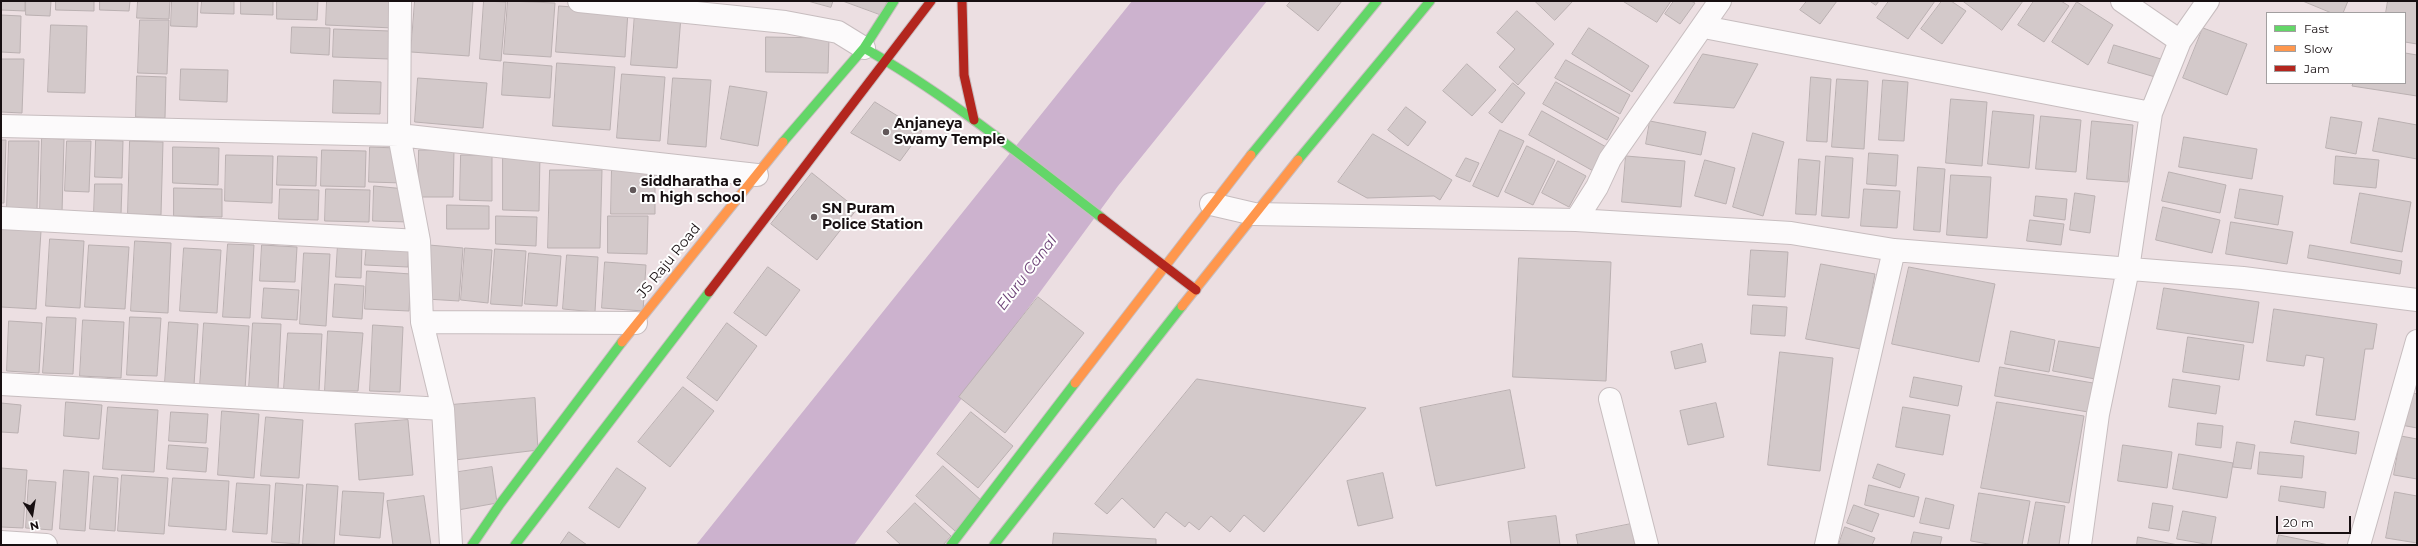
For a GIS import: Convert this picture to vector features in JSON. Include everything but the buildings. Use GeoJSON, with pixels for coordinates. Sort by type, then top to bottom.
{"type":"FeatureCollection","features":[{"type":"Feature","properties":{"kind":"main road","name":"JS Raju Road"},"geometry":{"type":"LineString","coordinates":[[472,545],[500,504],[636,323],[757,175],[864,48],[894,1]]}},
{"type":"Feature","properties":{"kind":"main road"},"geometry":{"type":"LineString","coordinates":[[516,545],[887,61],[931,1]]}},
{"type":"Feature","properties":{"kind":"main road"},"geometry":{"type":"LineString","coordinates":[[962,1],[964,75],[974,120]]}},
{"type":"Feature","properties":{"kind":"main road"},"geometry":{"type":"LineString","coordinates":[[951,545],[1211,204],[1377,1]]}},
{"type":"Feature","properties":{"kind":"main road"},"geometry":{"type":"LineString","coordinates":[[994,545],[1196,290],[1254,214],[1430,1]]}},
{"type":"Feature","properties":{"kind":"main road"},"geometry":{"type":"LineString","coordinates":[[864,48],[887,61],[974,120],[1196,290]]}},
{"type":"Feature","properties":{"kind":"street"},"geometry":{"type":"LineString","coordinates":[[400,1],[399,135],[419,241],[422,322],[443,409],[451,545]]}},
{"type":"Feature","properties":{"kind":"street"},"geometry":{"type":"LineString","coordinates":[[578,1],[785,22],[838,32],[864,48]]}},
{"type":"Feature","properties":{"kind":"street"},"geometry":{"type":"LineString","coordinates":[[1576,220],[1597,187],[1610,159],[1704,27],[1720,1]]}},
{"type":"Feature","properties":{"kind":"street"},"geometry":{"type":"LineString","coordinates":[[2122,1],[2180,41]]}},
{"type":"Feature","properties":{"kind":"street"},"geometry":{"type":"LineString","coordinates":[[2080,545],[2098,414],[2128,269],[2151,113],[2180,41],[2208,1]]}},
{"type":"Feature","properties":{"kind":"street"},"geometry":{"type":"LineString","coordinates":[[1704,27],[2151,113]]}},
{"type":"Feature","properties":{"kind":"street"},"geometry":{"type":"LineString","coordinates":[[1,126],[399,135],[757,175]]}},
{"type":"Feature","properties":{"kind":"street"},"geometry":{"type":"LineString","coordinates":[[1211,204],[1254,214],[1576,220],[1791,233],[1894,250],[2243,278],[2417,300]]}},
{"type":"Feature","properties":{"kind":"street"},"geometry":{"type":"LineString","coordinates":[[1,218],[419,241]]}},
{"type":"Feature","properties":{"kind":"street"},"geometry":{"type":"LineString","coordinates":[[1826,545],[1894,250]]}},
{"type":"Feature","properties":{"kind":"street"},"geometry":{"type":"LineString","coordinates":[[422,322],[636,323]]}},
{"type":"Feature","properties":{"kind":"street"},"geometry":{"type":"LineString","coordinates":[[2359,545],[2417,341]]}},
{"type":"Feature","properties":{"kind":"street"},"geometry":{"type":"LineString","coordinates":[[1,384],[443,409]]}},
{"type":"Feature","properties":{"kind":"street"},"geometry":{"type":"LineString","coordinates":[[1610,399],[1647,545]]}},
{"type":"Feature","properties":{"kind":"street"},"geometry":{"type":"LineString","coordinates":[[1,542],[46,545]]}},
{"type":"Feature","properties":{"kind":"water","name":"Eluru Canal"},"geometry":{"type":"Polygon","coordinates":[[[1132,1],[1267,1],[1118,186],[854,545],[696,545],[1132,1]]]}},
{"type":"Feature","properties":{"kind":"traffic: fast"},"geometry":{"type":"LineString","coordinates":[[783,142],[864,48],[894,1]]}},
{"type":"Feature","properties":{"kind":"traffic: fast"},"geometry":{"type":"LineString","coordinates":[[1251,155],[1377,1]]}},
{"type":"Feature","properties":{"kind":"traffic: fast"},"geometry":{"type":"LineString","coordinates":[[1298,160],[1430,1]]}},
{"type":"Feature","properties":{"kind":"traffic: fast"},"geometry":{"type":"LineString","coordinates":[[864,48],[956,107],[1102,218]]}},
{"type":"Feature","properties":{"kind":"traffic: fast"},"geometry":{"type":"LineString","coordinates":[[515,545],[709,292]]}},
{"type":"Feature","properties":{"kind":"traffic: fast"},"geometry":{"type":"LineString","coordinates":[[994,545],[1182,306]]}},
{"type":"Feature","properties":{"kind":"traffic: fast"},"geometry":{"type":"LineString","coordinates":[[472,545],[500,504],[622,342]]}},
{"type":"Feature","properties":{"kind":"traffic: fast"},"geometry":{"type":"LineString","coordinates":[[951,545],[1075,383]]}},
{"type":"Feature","properties":{"kind":"traffic: slow"},"geometry":{"type":"LineString","coordinates":[[622,342],[783,142]]}},
{"type":"Feature","properties":{"kind":"traffic: slow"},"geometry":{"type":"LineString","coordinates":[[1075,383],[1251,155]]}},
{"type":"Feature","properties":{"kind":"traffic: slow"},"geometry":{"type":"LineString","coordinates":[[1182,306],[1298,160]]}},
{"type":"Feature","properties":{"kind":"traffic: jam"},"geometry":{"type":"LineString","coordinates":[[709,292],[931,1]]}},
{"type":"Feature","properties":{"kind":"traffic: jam"},"geometry":{"type":"LineString","coordinates":[[962,1],[964,75],[974,120]]}},
{"type":"Feature","properties":{"kind":"traffic: jam"},"geometry":{"type":"LineString","coordinates":[[1102,218],[1196,290]]}},
{"type":"Feature","properties":{"kind":"place","name":"Anjaneya Swamy Temple"},"geometry":{"type":"Point","coordinates":[886,132]}},
{"type":"Feature","properties":{"kind":"place","name":"siddharatha e m high school"},"geometry":{"type":"Point","coordinates":[633,190]}},
{"type":"Feature","properties":{"kind":"place","name":"SN Puram Police Station"},"geometry":{"type":"Point","coordinates":[814,217]}}]}
